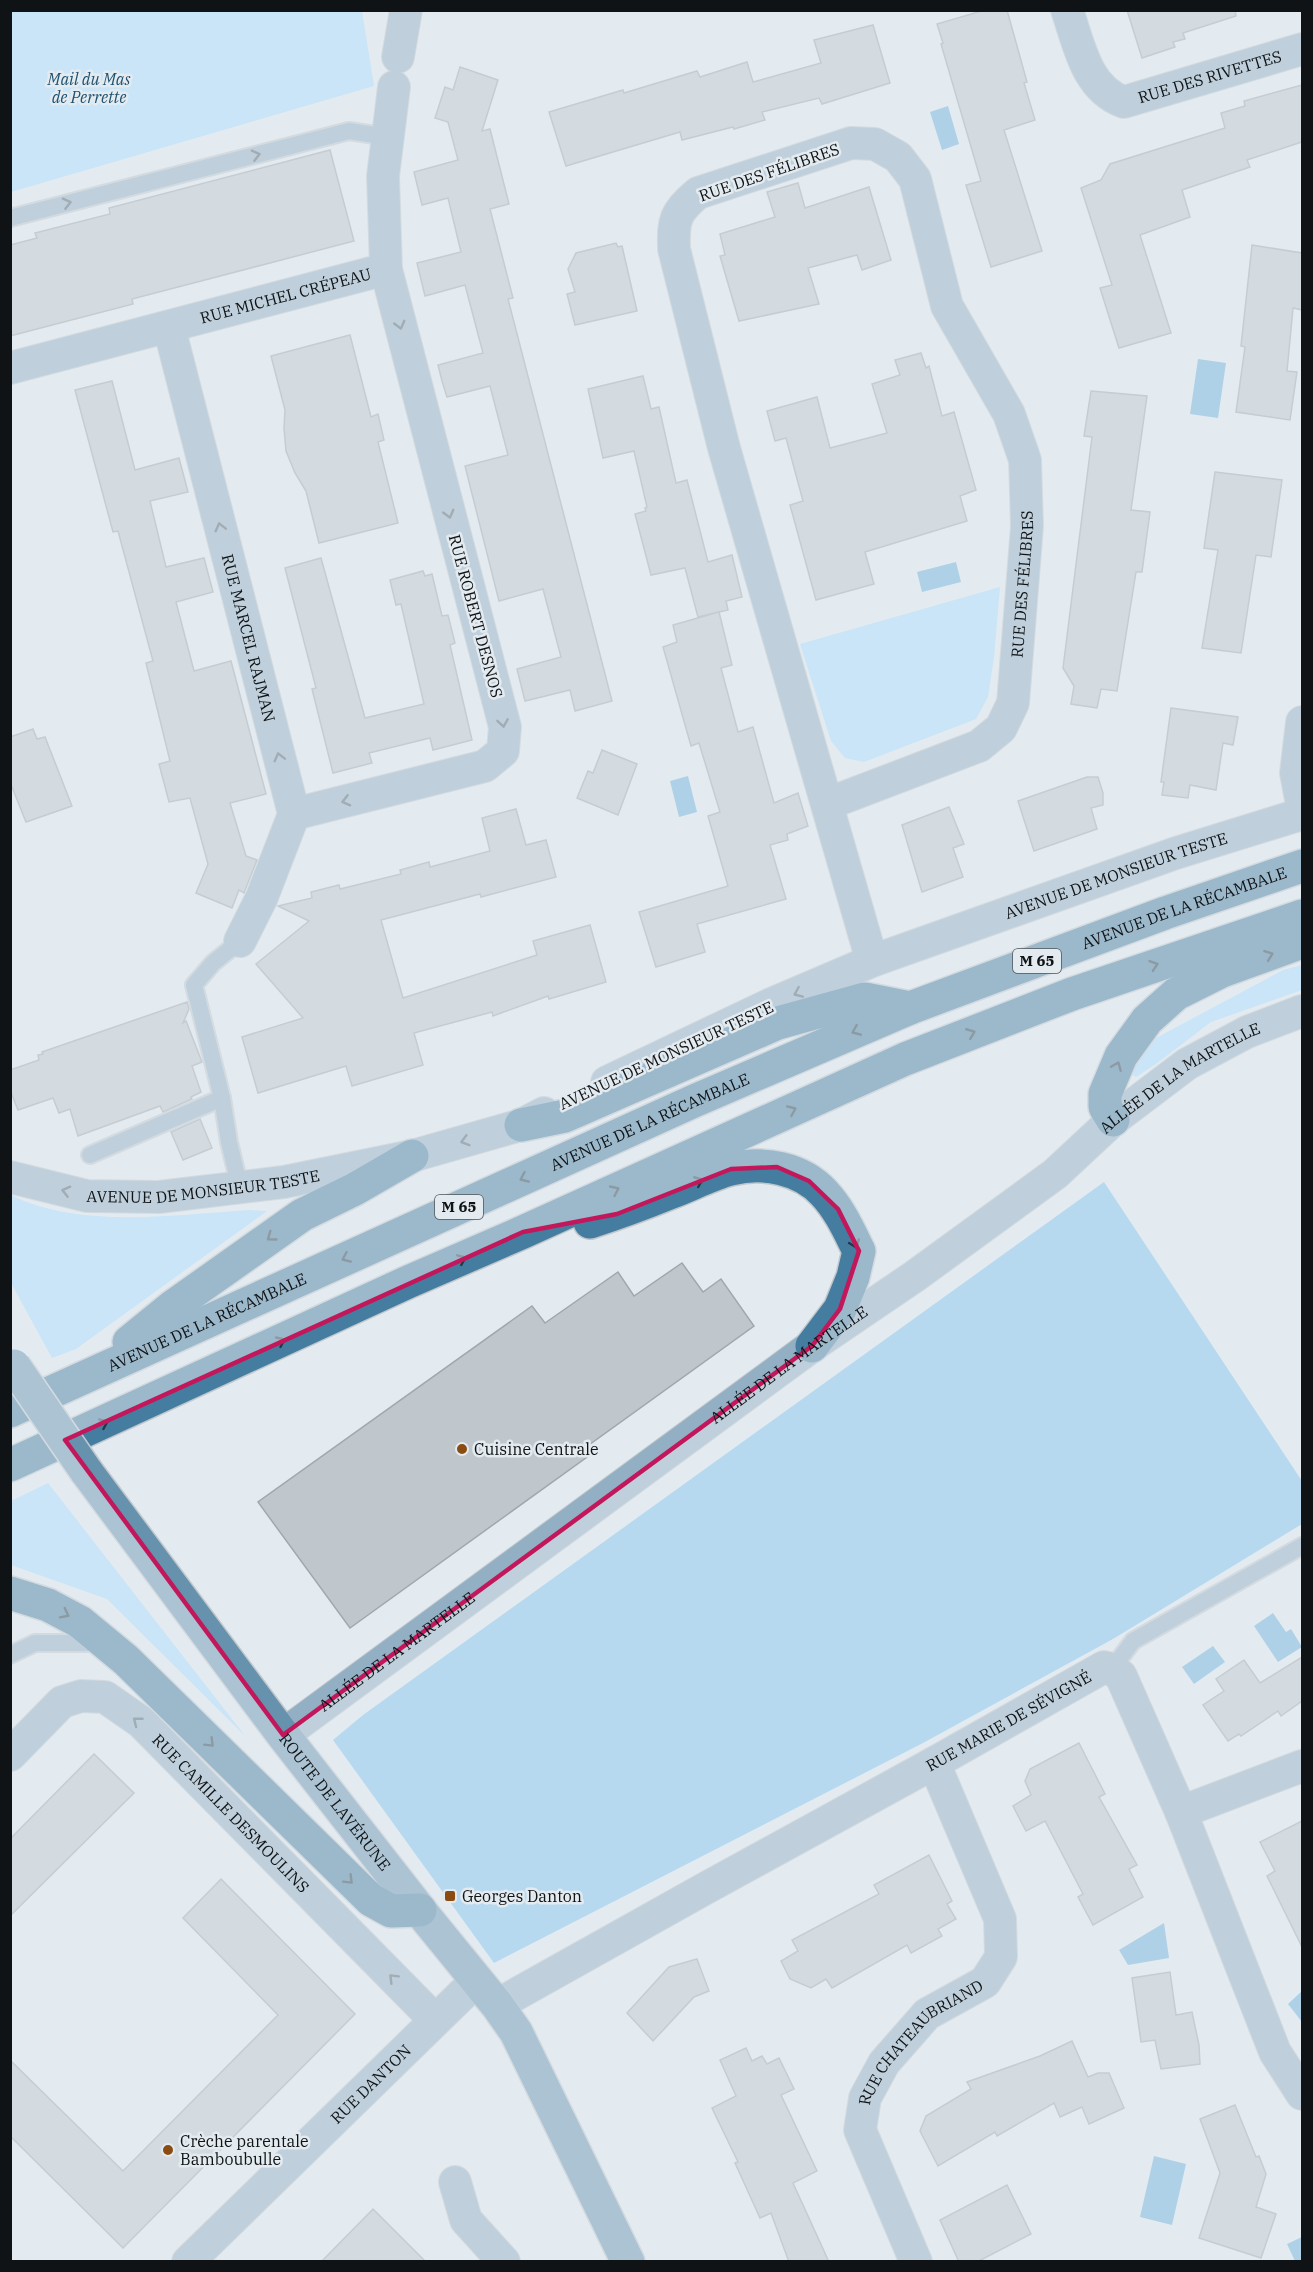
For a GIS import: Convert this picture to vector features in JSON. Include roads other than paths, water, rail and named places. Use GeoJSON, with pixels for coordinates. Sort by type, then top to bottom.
{"type":"FeatureCollection","features":[{"type":"Feature","properties":{"kind":"main road","name":"AVENUE DE LA RÉCAMBALE"},"geometry":{"type":"LineString","coordinates":[[10,1411],[89,1373],[694,1101],[910,1008],[1165,913],[1302,866]]}},
{"type":"Feature","properties":{"kind":"main road","name":"M 65"},"geometry":{"type":"LineString","coordinates":[[21,1460],[408,1282],[905,1059],[1072,994],[1302,916]]}},
{"type":"Feature","properties":{"kind":"main road"},"geometry":{"type":"LineString","coordinates":[[1113,1120],[1105,1107],[1105,1094],[1121,1056],[1147,1020],[1176,994],[1222,971],[1302,942]]}},
{"type":"Feature","properties":{"kind":"main road"},"geometry":{"type":"LineString","coordinates":[[521,1125],[565,1116],[778,1023],[866,999],[910,1008]]}},
{"type":"Feature","properties":{"kind":"main road"},"geometry":{"type":"LineString","coordinates":[[89,1373],[172,1307],[302,1215],[355,1189],[412,1156]]}},
{"type":"Feature","properties":{"kind":"main road"},"geometry":{"type":"LineString","coordinates":[[523,1232],[583,1224],[617,1214],[731,1169],[754,1166],[777,1167],[795,1173],[823,1191],[838,1209],[859,1251],[853,1278],[840,1309],[812,1346]]}},
{"type":"Feature","properties":{"kind":"main road"},"geometry":{"type":"LineString","coordinates":[[10,1593],[48,1605],[81,1622],[126,1660],[370,1899],[392,1911],[420,1910]]}},
{"type":"Feature","properties":{"kind":"street","name":"RUE MICHEL CRÉPEAU"},"geometry":{"type":"LineString","coordinates":[[10,368],[386,268],[383,176],[406,10]]}},
{"type":"Feature","properties":{"kind":"street","name":"RUE DES RIVETTES"},"geometry":{"type":"LineString","coordinates":[[1067,10],[1089,74],[1111,97],[1124,102],[1302,49]]}},
{"type":"Feature","properties":{"kind":"street","name":"RUE DES FÉLIBRES"},"geometry":{"type":"LineString","coordinates":[[827,804],[979,746],[1001,728],[1013,703],[1027,526],[1025,460],[1009,414],[947,306],[915,179],[898,157],[875,144],[851,143],[698,193],[682,207],[673,226],[674,249],[724,448],[872,961]]}},
{"type":"Feature","properties":{"kind":"street","name":"RUE ROBERT DESNOS"},"geometry":{"type":"LineString","coordinates":[[294,814],[485,766],[503,751],[505,727],[386,268]]}},
{"type":"Feature","properties":{"kind":"street","name":"RUE MARCEL RAJMAN"},"geometry":{"type":"LineString","coordinates":[[169,327],[294,814]]}},
{"type":"Feature","properties":{"kind":"street"},"geometry":{"type":"LineString","coordinates":[[1302,722],[1296,773],[1302,805]]}},
{"type":"Feature","properties":{"kind":"street"},"geometry":{"type":"LineString","coordinates":[[240,941],[262,897],[294,814]]}},
{"type":"Feature","properties":{"kind":"street","name":"AVENUE DE MONSIEUR TESTE"},"geometry":{"type":"LineString","coordinates":[[10,1177],[87,1196],[159,1197],[284,1182],[412,1156],[521,1125],[685,1044],[872,961],[1176,854],[1302,814]]}},
{"type":"Feature","properties":{"kind":"street","name":"ALLÉE DE LA MARTELLE"},"geometry":{"type":"LineString","coordinates":[[283,1735],[812,1346],[915,1276],[1055,1174],[1113,1120],[1187,1064],[1248,1032],[1302,1011]]}},
{"type":"Feature","properties":{"kind":"street","name":"ROUTE DE LAVÉRUNE"},"geometry":{"type":"LineString","coordinates":[[12,1363],[86,1472],[283,1735],[516,2032],[628,2262]]}},
{"type":"Feature","properties":{"kind":"street","name":"RUE MARIE DE SÉVIGNÉ"},"geometry":{"type":"LineString","coordinates":[[497,2005],[1104,1667],[1112,1669],[1121,1676],[1181,1812],[1275,2052],[1302,2094]]}},
{"type":"Feature","properties":{"kind":"street","name":"RUE CAMILLE DESMOULINS"},"geometry":{"type":"LineString","coordinates":[[10,1755],[62,1701],[81,1696],[105,1697],[141,1722],[434,2019]]}},
{"type":"Feature","properties":{"kind":"street","name":"RUE CHATEAUBRIAND"},"geometry":{"type":"LineString","coordinates":[[916,2262],[860,2130],[865,2098],[884,2063],[927,2014],[985,1982],[1001,1957],[1000,1919],[934,1763]]}},
{"type":"Feature","properties":{"kind":"street"},"geometry":{"type":"LineString","coordinates":[[1181,1812],[1302,1766]]}},
{"type":"Feature","properties":{"kind":"street","name":"RUE DANTON"},"geometry":{"type":"LineString","coordinates":[[188,2262],[434,2019],[476,1981]]}},
{"type":"Feature","properties":{"kind":"street"},"geometry":{"type":"LineString","coordinates":[[455,2182],[466,2220],[504,2262]]}},
{"type":"Feature","properties":{"kind":"lane"},"geometry":{"type":"LineString","coordinates":[[10,218],[349,131],[388,137]]}},
{"type":"Feature","properties":{"kind":"lane"},"geometry":{"type":"LineString","coordinates":[[240,941],[213,963],[194,985],[222,1098],[240,1188]]}},
{"type":"Feature","properties":{"kind":"lane"},"geometry":{"type":"LineString","coordinates":[[90,1155],[222,1098]]}},
{"type":"Feature","properties":{"kind":"lane"},"geometry":{"type":"LineString","coordinates":[[1112,1669],[1133,1641],[1302,1546]]}},
{"type":"Feature","properties":{"kind":"lane"},"geometry":{"type":"LineString","coordinates":[[10,1655],[35,1643],[105,1643]]}},
{"type":"Feature","properties":{"kind":"place","name":"Cuisine Centrale"},"geometry":{"type":"Point","coordinates":[462,1449]}},
{"type":"Feature","properties":{"kind":"place","name":"Georges Danton"},"geometry":{"type":"Point","coordinates":[450,1896]}},
{"type":"Feature","properties":{"kind":"place","name":"Crèche parentale Bamboubulle"},"geometry":{"type":"Point","coordinates":[168,2150]}},
{"type":"Feature","properties":{"kind":"park label","name":"Mail du Mas de Perrette"},"geometry":{"type":"Point","coordinates":[89,88]}}]}
